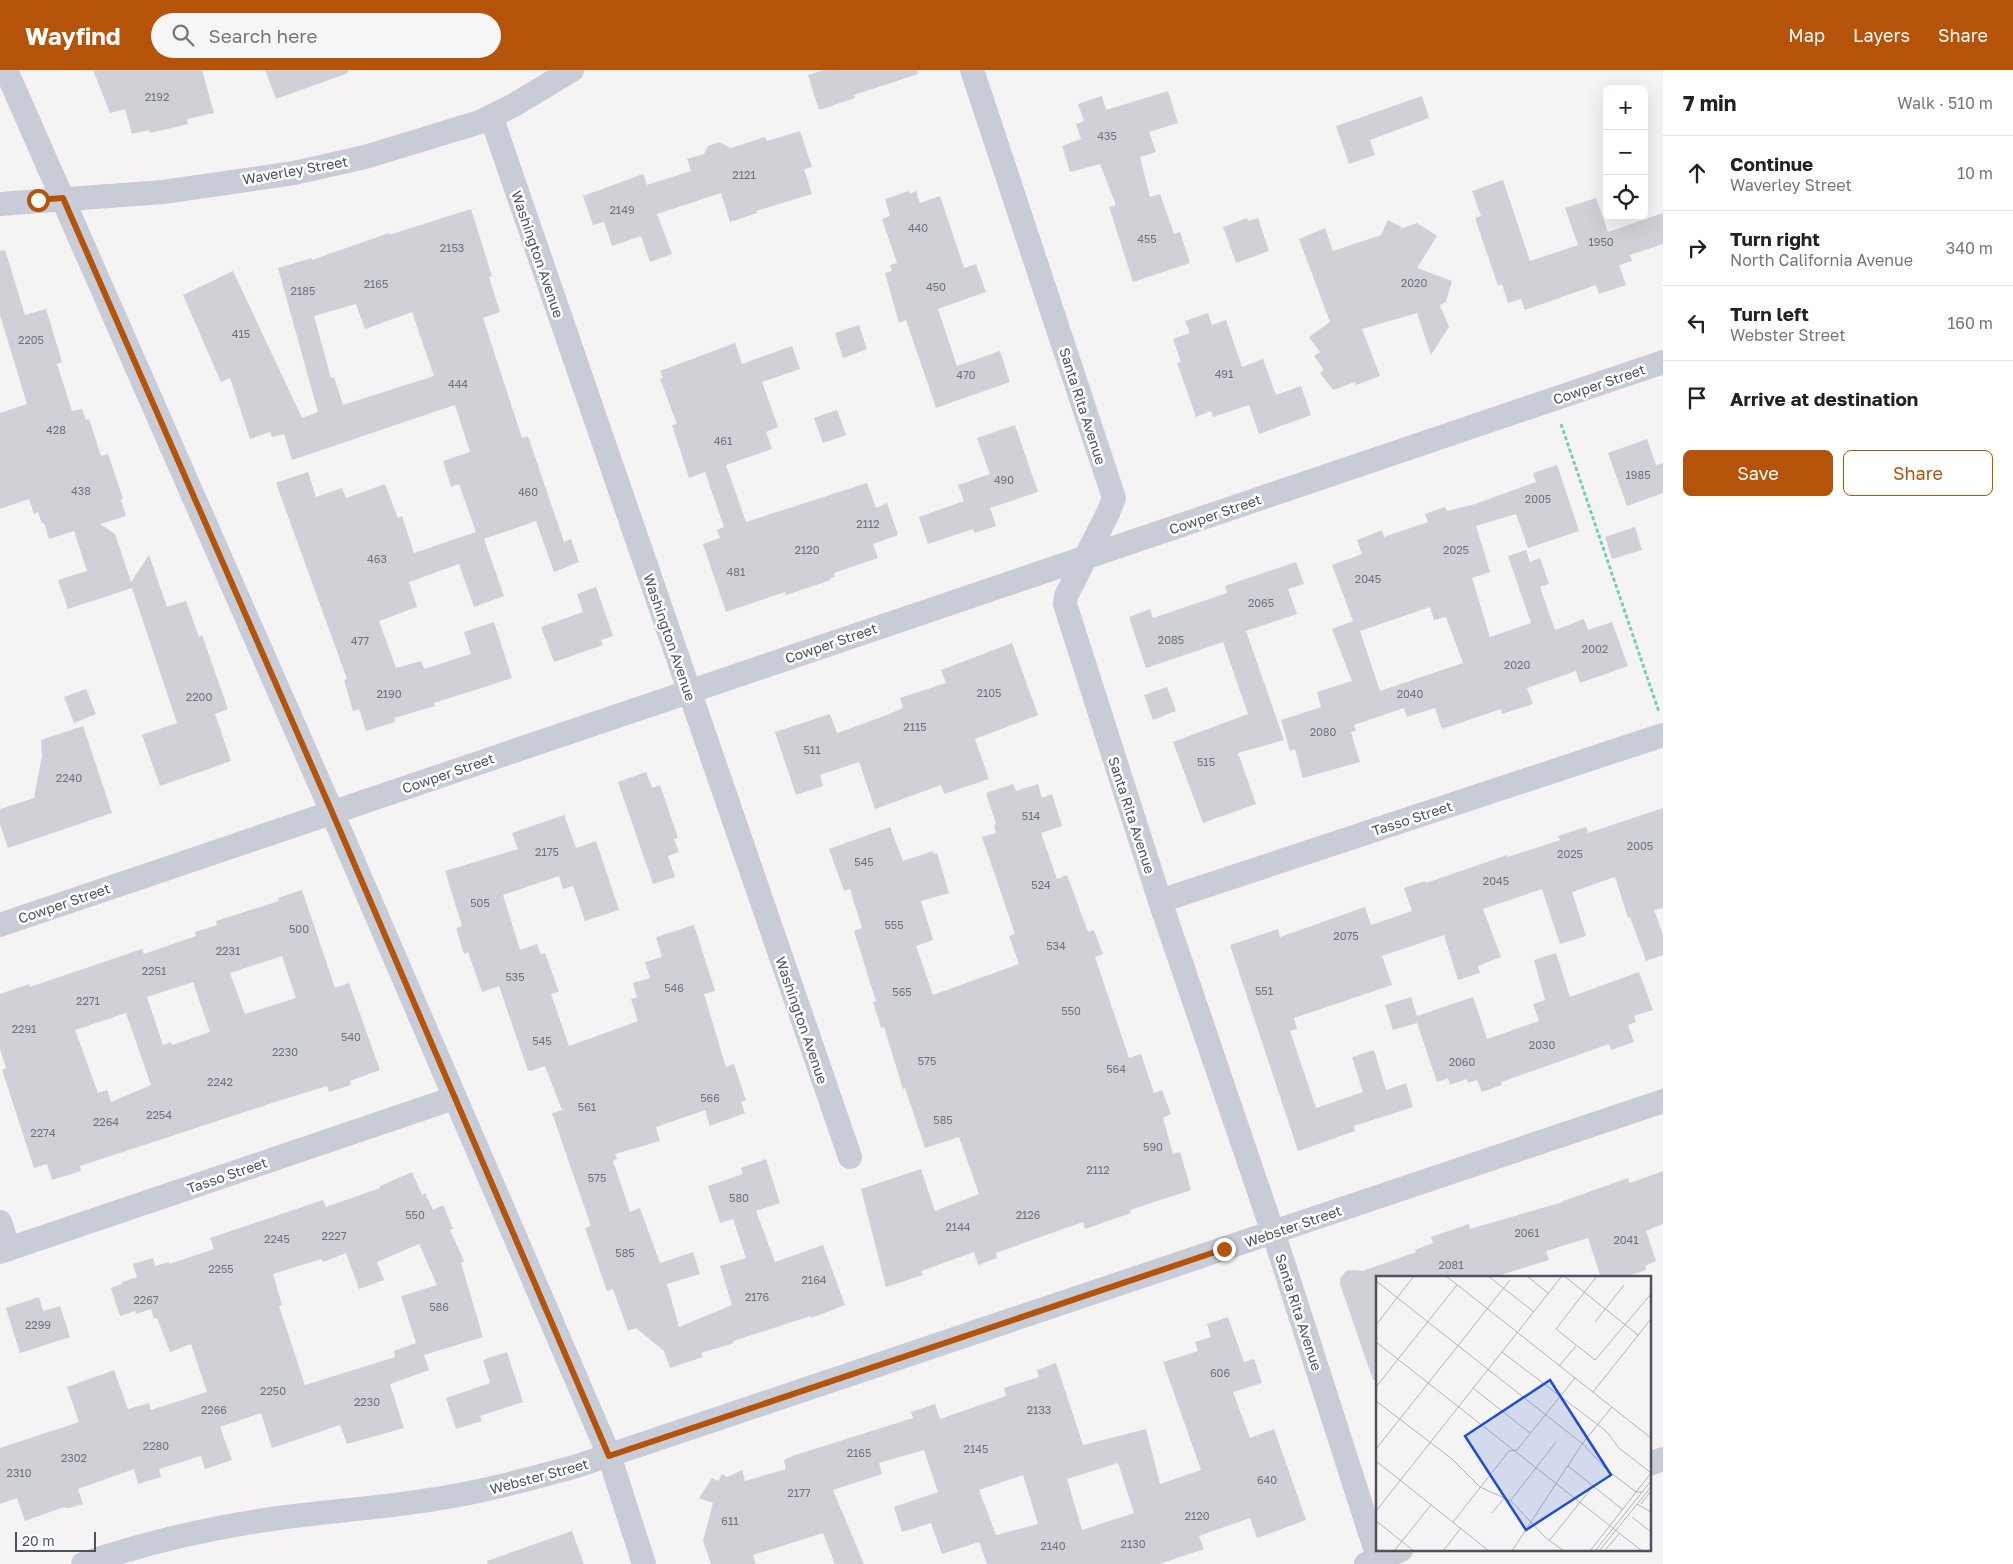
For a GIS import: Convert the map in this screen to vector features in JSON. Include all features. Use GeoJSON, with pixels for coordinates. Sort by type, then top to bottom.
{"type":"FeatureCollection","features":[{"type":"Feature","properties":{"kind":"street"},"geometry":{"type":"LineString","coordinates":[[6,70],[332,812],[609,1456],[644,1564]]}},
{"type":"Feature","properties":{"kind":"street","name":"Waverley Street"},"geometry":{"type":"LineString","coordinates":[[0,204],[164,192],[294,173],[365,157],[472,125],[514,106],[572,70]]}},
{"type":"Feature","properties":{"kind":"street","name":"Santa Rita Avenue"},"geometry":{"type":"LineString","coordinates":[[972,70],[1114,498],[1066,596],[1065,604],[1160,901],[1273,1232],[1375,1563]]}},
{"type":"Feature","properties":{"kind":"street","name":"Washington Avenue"},"geometry":{"type":"LineString","coordinates":[[491,116],[850,1157]]}},
{"type":"Feature","properties":{"kind":"street","name":"Cowper Street"},"geometry":{"type":"LineString","coordinates":[[0,925],[1663,362]]}},
{"type":"Feature","properties":{"kind":"street","name":"Tasso Street"},"geometry":{"type":"LineString","coordinates":[[1160,901],[1661,725]]}},
{"type":"Feature","properties":{"kind":"street","name":"Tasso Street"},"geometry":{"type":"LineString","coordinates":[[5,1251],[454,1098]]}},
{"type":"Feature","properties":{"kind":"street","name":"Webster Street"},"geometry":{"type":"LineString","coordinates":[[83,1564],[200,1533],[284,1517],[423,1501],[483,1491],[609,1456],[1663,1101]]}},
{"type":"Feature","properties":{"kind":"street"},"geometry":{"type":"LineString","coordinates":[[0,1222],[5,1251]]}},
{"type":"Feature","properties":{"kind":"street"},"geometry":{"type":"LineString","coordinates":[[1650,1464],[1663,1459]]}},
{"type":"Feature","properties":{"kind":"street"},"geometry":{"type":"LineString","coordinates":[[1375,1563],[1397,1552]]}},
{"type":"Feature","properties":{"kind":"path"},"geometry":{"type":"LineString","coordinates":[[1553,400],[1661,725]]}},
{"type":"Feature","properties":{"kind":"building"},"geometry":{"type":"Polygon","coordinates":[[[93,70],[202,70],[214,113],[187,119],[188,124],[150,133],[149,130],[132,134],[125,109],[110,113],[93,70]]]}},
{"type":"Feature","properties":{"kind":"building"},"geometry":{"type":"Polygon","coordinates":[[[265,70],[348,70],[348,73],[276,99],[265,70]]]}},
{"type":"Feature","properties":{"kind":"building"},"geometry":{"type":"Polygon","coordinates":[[[823,70],[917,70],[918,74],[854,95],[855,98],[819,110],[808,75],[823,70]]]}},
{"type":"Feature","properties":{"kind":"building"},"geometry":{"type":"Polygon","coordinates":[[[1168,91],[1178,123],[1149,132],[1156,152],[1140,157],[1150,197],[1160,194],[1174,234],[1180,232],[1190,263],[1133,282],[1109,207],[1116,205],[1100,164],[1070,172],[1062,146],[1081,139],[1076,124],[1084,121],[1078,104],[1102,96],[1106,110],[1168,91]]]}},
{"type":"Feature","properties":{"kind":"building"},"geometry":{"type":"Polygon","coordinates":[[[1422,96],[1429,118],[1370,140],[1375,155],[1349,164],[1336,126],[1422,96]]]}},
{"type":"Feature","properties":{"kind":"building"},"geometry":{"type":"Polygon","coordinates":[[[800,131],[812,167],[804,169],[812,194],[756,211],[757,213],[730,222],[721,193],[657,214],[672,254],[650,262],[641,236],[612,246],[604,222],[593,225],[583,196],[643,174],[647,185],[691,171],[687,159],[704,154],[708,146],[719,142],[731,148],[765,137],[767,141],[800,131]]]}},
{"type":"Feature","properties":{"kind":"building"},"geometry":{"type":"Polygon","coordinates":[[[1503,180],[1530,261],[1578,245],[1565,208],[1596,198],[1608,232],[1643,220],[1648,220],[1648,218],[1663,213],[1663,244],[1630,255],[1632,261],[1619,265],[1626,285],[1599,294],[1596,285],[1525,310],[1521,299],[1508,303],[1502,284],[1498,286],[1475,218],[1481,216],[1472,191],[1503,180]]]}},
{"type":"Feature","properties":{"kind":"building"},"geometry":{"type":"Polygon","coordinates":[[[909,191],[910,194],[916,191],[920,203],[940,196],[964,268],[976,264],[986,292],[938,309],[957,366],[1000,351],[1010,382],[936,408],[906,320],[899,323],[885,273],[892,271],[890,265],[897,263],[882,219],[890,216],[885,199],[909,191]]]}},
{"type":"Feature","properties":{"kind":"building"},"geometry":{"type":"Polygon","coordinates":[[[471,209],[492,276],[489,277],[500,312],[483,318],[522,438],[528,436],[564,542],[571,539],[579,562],[554,572],[536,521],[484,539],[504,596],[474,607],[459,564],[409,582],[417,607],[379,621],[396,668],[421,661],[424,669],[471,654],[464,632],[494,622],[512,678],[434,703],[435,706],[394,718],[395,722],[366,731],[359,709],[353,711],[344,680],[347,679],[276,483],[308,472],[316,497],[342,488],[346,498],[385,484],[398,518],[402,516],[414,553],[476,532],[459,484],[451,487],[443,461],[470,452],[455,405],[292,460],[284,434],[272,437],[270,432],[250,439],[230,378],[221,382],[183,295],[233,271],[302,418],[318,412],[278,268],[312,258],[312,260],[389,233],[389,235],[471,209]],[[356,304],[314,316],[331,378],[334,377],[343,405],[434,376],[412,312],[365,329],[356,304]]]}},
{"type":"Feature","properties":{"kind":"building"},"geometry":{"type":"Polygon","coordinates":[[[1247,218],[1248,221],[1258,218],[1269,251],[1236,263],[1223,227],[1247,218]]]}},
{"type":"Feature","properties":{"kind":"building"},"geometry":{"type":"Polygon","coordinates":[[[1388,220],[1403,228],[1417,223],[1437,236],[1417,268],[1452,281],[1446,302],[1440,305],[1449,327],[1431,355],[1417,313],[1362,329],[1380,376],[1356,385],[1355,382],[1333,390],[1320,373],[1324,370],[1314,356],[1320,352],[1309,337],[1330,322],[1299,239],[1325,228],[1333,251],[1381,235],[1388,220]]]}},
{"type":"Feature","properties":{"kind":"building"},"geometry":{"type":"Polygon","coordinates":[[[5,250],[25,315],[46,309],[62,362],[57,364],[72,411],[82,409],[86,420],[89,419],[101,456],[108,454],[123,499],[121,500],[126,516],[100,524],[115,534],[131,582],[149,555],[167,607],[186,601],[199,637],[202,635],[228,709],[215,714],[231,761],[160,786],[142,735],[177,723],[132,588],[68,609],[58,580],[87,571],[74,531],[49,539],[44,523],[42,524],[38,512],[34,514],[29,499],[0,509],[0,413],[27,404],[0,315],[0,251],[5,250]]]}},
{"type":"Feature","properties":{"kind":"building"},"geometry":{"type":"Polygon","coordinates":[[[1208,313],[1212,325],[1226,320],[1242,367],[1263,359],[1276,395],[1301,386],[1311,415],[1259,434],[1249,405],[1213,417],[1211,411],[1196,417],[1177,363],[1181,362],[1173,339],[1190,333],[1185,321],[1208,313]]]}},
{"type":"Feature","properties":{"kind":"building"},"geometry":{"type":"Polygon","coordinates":[[[859,325],[867,349],[843,358],[835,333],[859,325]]]}},
{"type":"Feature","properties":{"kind":"building"},"geometry":{"type":"Polygon","coordinates":[[[735,343],[742,364],[792,346],[800,369],[762,382],[778,427],[766,432],[772,449],[726,465],[746,522],[867,483],[876,508],[887,503],[898,535],[873,544],[878,558],[834,573],[835,577],[830,578],[831,580],[786,595],[785,592],[726,612],[703,544],[720,538],[717,530],[724,527],[705,472],[689,478],[672,425],[677,424],[660,379],[663,378],[660,371],[735,343]]]}},
{"type":"Feature","properties":{"kind":"building"},"geometry":{"type":"Polygon","coordinates":[[[837,410],[846,435],[823,443],[814,418],[837,410]]]}},
{"type":"Feature","properties":{"kind":"building"},"geometry":{"type":"Polygon","coordinates":[[[1015,425],[1038,492],[990,508],[996,526],[975,533],[973,529],[928,544],[919,517],[964,501],[958,485],[990,474],[977,438],[1015,425]]]}},
{"type":"Feature","properties":{"kind":"building"},"geometry":{"type":"Polygon","coordinates":[[[1647,439],[1656,465],[1663,463],[1663,493],[1627,506],[1608,453],[1647,439]]]}},
{"type":"Feature","properties":{"kind":"building"},"geometry":{"type":"Polygon","coordinates":[[[1557,465],[1579,531],[1528,548],[1516,514],[1476,526],[1490,572],[1472,578],[1490,637],[1531,623],[1508,556],[1526,550],[1530,562],[1540,558],[1549,584],[1540,587],[1555,630],[1584,619],[1588,630],[1612,622],[1628,666],[1580,683],[1576,671],[1527,688],[1533,704],[1502,714],[1501,709],[1442,729],[1435,708],[1407,717],[1404,708],[1354,725],[1356,731],[1351,732],[1360,762],[1303,778],[1295,749],[1290,751],[1281,720],[1321,707],[1317,692],[1352,681],[1332,629],[1353,621],[1332,565],[1362,554],[1357,540],[1382,530],[1384,537],[1428,522],[1425,514],[1445,507],[1447,511],[1475,504],[1536,482],[1533,473],[1557,465]],[[1430,607],[1360,631],[1380,691],[1463,663],[1446,617],[1434,620],[1430,607]]]}},
{"type":"Feature","properties":{"kind":"building"},"geometry":{"type":"Polygon","coordinates":[[[1635,527],[1642,550],[1612,559],[1605,537],[1635,527]]]}},
{"type":"Feature","properties":{"kind":"building"},"geometry":{"type":"Polygon","coordinates":[[[1296,562],[1304,584],[1288,589],[1297,614],[1246,631],[1284,740],[1238,753],[1256,804],[1203,823],[1173,742],[1248,714],[1223,642],[1146,668],[1129,617],[1150,609],[1153,618],[1227,593],[1225,586],[1296,562]]]}},
{"type":"Feature","properties":{"kind":"building"},"geometry":{"type":"Polygon","coordinates":[[[596,587],[613,636],[601,640],[603,645],[554,662],[541,627],[583,612],[577,594],[596,587]]]}},
{"type":"Feature","properties":{"kind":"building"},"geometry":{"type":"Polygon","coordinates":[[[1012,643],[1038,715],[975,739],[989,779],[944,794],[941,785],[875,809],[859,762],[820,775],[823,786],[796,795],[775,732],[830,714],[837,733],[887,715],[903,708],[900,698],[946,683],[941,670],[1012,643]]]}},
{"type":"Feature","properties":{"kind":"building"},"geometry":{"type":"Polygon","coordinates":[[[1167,687],[1176,711],[1153,720],[1144,695],[1167,687]]]}},
{"type":"Feature","properties":{"kind":"building"},"geometry":{"type":"Polygon","coordinates":[[[86,689],[96,714],[74,723],[64,697],[86,689]]]}},
{"type":"Feature","properties":{"kind":"building"},"geometry":{"type":"Polygon","coordinates":[[[83,726],[112,813],[8,848],[0,824],[0,809],[34,798],[42,756],[41,740],[83,726]]]}},
{"type":"Feature","properties":{"kind":"building"},"geometry":{"type":"Polygon","coordinates":[[[646,772],[652,788],[660,785],[678,838],[674,839],[679,852],[668,856],[675,877],[653,884],[618,782],[646,772]]]}},
{"type":"Feature","properties":{"kind":"building"},"geometry":{"type":"Polygon","coordinates":[[[1013,784],[1016,791],[1038,784],[1042,798],[1052,794],[1062,826],[1041,833],[1057,879],[1067,875],[1088,932],[1094,930],[1103,954],[1095,957],[1129,1058],[1141,1054],[1154,1093],[1162,1090],[1171,1114],[1163,1118],[1173,1154],[1180,1152],[1191,1190],[1130,1210],[1131,1213],[1085,1229],[1083,1222],[996,1253],[997,1258],[978,1265],[974,1252],[921,1271],[923,1275],[886,1287],[861,1189],[921,1169],[935,1211],[979,1194],[959,1137],[925,1148],[905,1088],[903,1089],[884,1027],[881,1028],[873,1002],[876,1001],[854,931],[862,928],[850,889],[844,891],[829,849],[890,827],[903,861],[933,851],[934,854],[937,853],[949,893],[921,901],[933,940],[916,946],[933,995],[1019,964],[1009,936],[1015,934],[982,837],[996,833],[994,825],[996,824],[986,793],[1013,784]]]}},
{"type":"Feature","properties":{"kind":"building"},"geometry":{"type":"Polygon","coordinates":[[[1663,808],[1663,908],[1654,910],[1663,935],[1663,955],[1646,961],[1630,917],[1628,918],[1615,877],[1572,892],[1586,936],[1560,944],[1542,889],[1483,909],[1501,957],[1478,966],[1480,973],[1458,980],[1444,935],[1382,956],[1392,985],[1294,1018],[1297,1029],[1290,1031],[1316,1108],[1363,1092],[1352,1057],[1374,1050],[1386,1090],[1406,1083],[1413,1107],[1354,1126],[1355,1131],[1298,1151],[1230,945],[1278,929],[1280,937],[1365,907],[1371,925],[1412,911],[1404,888],[1425,881],[1426,883],[1507,855],[1508,857],[1560,840],[1558,836],[1586,827],[1588,833],[1663,808]]]}},
{"type":"Feature","properties":{"kind":"building"},"geometry":{"type":"Polygon","coordinates":[[[564,815],[576,848],[596,841],[619,910],[585,921],[573,886],[563,889],[559,876],[503,895],[520,950],[537,944],[541,955],[545,953],[559,992],[551,994],[569,1046],[638,1021],[631,999],[637,997],[633,983],[650,978],[645,962],[662,957],[656,937],[694,925],[715,991],[704,994],[726,1067],[734,1064],[746,1100],[741,1102],[745,1113],[710,1126],[705,1110],[656,1127],[660,1141],[615,1154],[617,1159],[613,1161],[630,1212],[640,1208],[660,1263],[693,1252],[700,1274],[667,1284],[679,1327],[732,1305],[720,1266],[746,1258],[733,1219],[720,1223],[708,1186],[743,1174],[741,1168],[766,1159],[780,1203],[756,1211],[775,1262],[823,1245],[845,1305],[811,1318],[811,1316],[733,1341],[734,1343],[701,1353],[703,1357],[670,1368],[664,1351],[636,1328],[628,1331],[613,1289],[607,1291],[585,1228],[591,1226],[552,1113],[562,1110],[545,1066],[528,1071],[499,986],[482,992],[468,952],[464,954],[456,928],[462,926],[445,871],[518,849],[512,833],[564,815]]]}},
{"type":"Feature","properties":{"kind":"building"},"geometry":{"type":"Polygon","coordinates":[[[302,890],[335,988],[349,983],[380,1070],[350,1081],[351,1085],[329,1092],[327,1086],[275,1102],[80,1166],[81,1171],[52,1180],[47,1164],[34,1168],[2,1070],[6,1068],[0,1049],[0,994],[29,984],[30,987],[142,949],[144,954],[196,936],[195,932],[217,925],[216,921],[279,901],[278,898],[302,890]],[[282,956],[230,973],[245,1014],[296,998],[282,956]],[[193,982],[147,997],[163,1045],[171,1042],[172,1045],[210,1032],[193,982]],[[126,1013],[75,1030],[98,1093],[107,1090],[111,1102],[151,1085],[126,1013]]]}},
{"type":"Feature","properties":{"kind":"building"},"geometry":{"type":"Polygon","coordinates":[[[1556,953],[1570,997],[1639,972],[1653,1010],[1634,1016],[1636,1022],[1628,1025],[1634,1042],[1611,1050],[1609,1044],[1501,1082],[1502,1085],[1482,1092],[1477,1080],[1468,1083],[1467,1079],[1450,1085],[1448,1078],[1437,1082],[1417,1023],[1393,1030],[1385,1005],[1411,997],[1417,1016],[1473,997],[1487,1039],[1539,1021],[1533,1004],[1545,1000],[1534,960],[1556,953]]]}},
{"type":"Feature","properties":{"kind":"building"},"geometry":{"type":"Polygon","coordinates":[[[1663,1171],[1663,1224],[1646,1231],[1656,1261],[1645,1266],[1646,1270],[1628,1276],[1600,1276],[1588,1238],[1546,1251],[1549,1260],[1497,1276],[1376,1276],[1376,1379],[1373,1380],[1340,1284],[1340,1279],[1346,1271],[1363,1271],[1416,1252],[1415,1250],[1433,1243],[1431,1237],[1469,1224],[1470,1229],[1563,1202],[1628,1178],[1630,1183],[1663,1171]]]}},
{"type":"Feature","properties":{"kind":"building"},"geometry":{"type":"Polygon","coordinates":[[[412,1172],[422,1195],[425,1193],[433,1210],[443,1205],[453,1229],[450,1230],[464,1261],[461,1263],[483,1337],[424,1355],[429,1370],[390,1384],[404,1428],[347,1444],[340,1425],[272,1448],[261,1413],[220,1427],[232,1460],[205,1469],[201,1456],[159,1469],[161,1477],[138,1484],[134,1469],[78,1489],[83,1504],[69,1508],[64,1507],[25,1521],[17,1498],[0,1504],[0,1448],[79,1422],[67,1387],[114,1370],[128,1409],[149,1403],[151,1410],[207,1392],[191,1344],[170,1352],[157,1318],[154,1319],[151,1309],[136,1314],[135,1311],[120,1316],[111,1288],[137,1277],[133,1264],[153,1258],[155,1266],[169,1262],[169,1264],[214,1249],[210,1238],[323,1200],[326,1207],[380,1188],[380,1186],[412,1172]],[[419,1244],[377,1262],[384,1280],[359,1289],[346,1253],[323,1262],[321,1259],[273,1274],[282,1305],[279,1306],[305,1385],[395,1357],[394,1351],[416,1343],[401,1296],[437,1285],[419,1244]]]}},
{"type":"Feature","properties":{"kind":"building"},"geometry":{"type":"Polygon","coordinates":[[[39,1297],[43,1311],[60,1306],[70,1337],[20,1353],[6,1308],[39,1297]]]}},
{"type":"Feature","properties":{"kind":"building"},"geometry":{"type":"Polygon","coordinates":[[[1228,1317],[1244,1362],[1254,1359],[1262,1383],[1233,1392],[1250,1438],[1274,1429],[1306,1520],[1257,1538],[1250,1518],[1199,1536],[1204,1549],[1159,1564],[987,1564],[979,1542],[942,1554],[931,1523],[902,1532],[894,1507],[938,1492],[924,1450],[879,1463],[882,1474],[833,1490],[864,1564],[835,1564],[823,1533],[753,1555],[756,1564],[711,1564],[703,1541],[713,1503],[699,1498],[712,1478],[718,1481],[722,1474],[727,1477],[742,1470],[745,1481],[786,1469],[784,1460],[795,1455],[913,1418],[911,1412],[935,1404],[940,1419],[1006,1396],[1004,1388],[1039,1377],[1037,1370],[1056,1363],[1083,1445],[1146,1429],[1160,1484],[1201,1470],[1163,1362],[1198,1351],[1195,1342],[1211,1337],[1207,1324],[1228,1317]],[[1118,1463],[1067,1479],[1082,1530],[1134,1513],[1118,1463]],[[1023,1475],[979,1490],[996,1535],[1038,1524],[1023,1475]]]}},
{"type":"Feature","properties":{"kind":"building"},"geometry":{"type":"Polygon","coordinates":[[[507,1352],[523,1402],[480,1416],[482,1421],[456,1429],[446,1398],[490,1383],[483,1360],[507,1352]]]}},
{"type":"Feature","properties":{"kind":"building"},"geometry":{"type":"Polygon","coordinates":[[[572,1531],[584,1564],[488,1564],[487,1561],[572,1531]]]}},
{"type":"Feature","properties":{"kind":"route"},"geometry":{"type":"LineString","coordinates":[[38,200],[63,198],[332,812],[609,1456],[1224,1249]]}}]}
